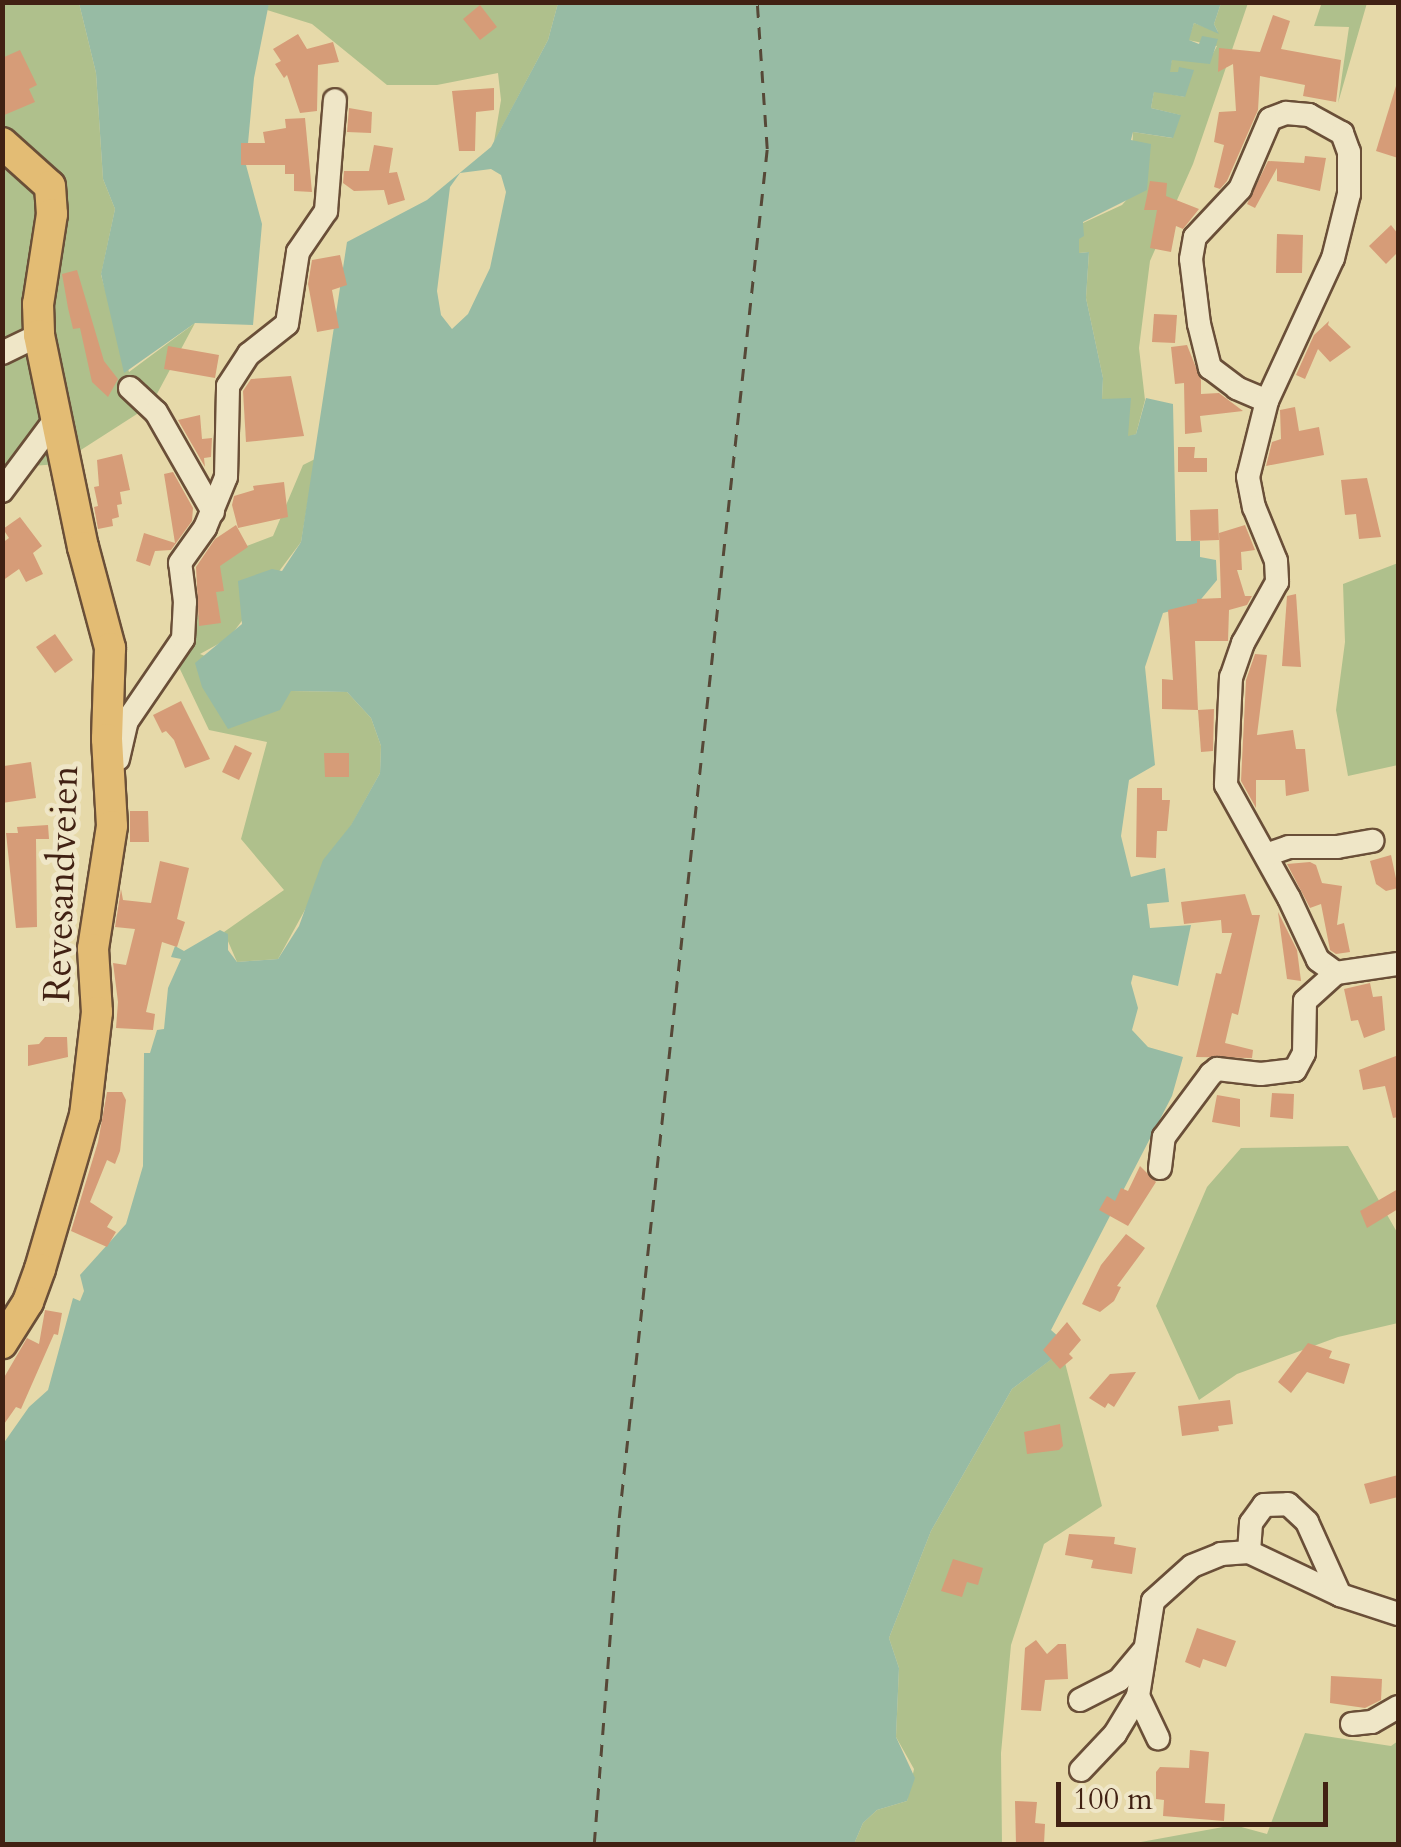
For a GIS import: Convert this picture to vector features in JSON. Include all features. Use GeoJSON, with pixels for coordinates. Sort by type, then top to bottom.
{"type":"FeatureCollection","features":[{"type":"Feature","properties":{"kind":"main road","name":"Revesandveien"},"geometry":{"type":"LineString","coordinates":[[2,143],[50,186],[52,214],[38,304],[39,335],[55,420],[110,648],[107,740],[112,805],[110,846],[93,949],[97,1012],[85,1115],[40,1270],[28,1302],[2,1343]]}},
{"type":"Feature","properties":{"kind":"street"},"geometry":{"type":"LineString","coordinates":[[112,805],[118,800],[117,755],[127,721],[184,639],[180,563],[214,512],[226,477],[228,386],[249,354],[287,324],[298,252],[326,212],[335,100]]}},
{"type":"Feature","properties":{"kind":"street"},"geometry":{"type":"LineString","coordinates":[[1267,400],[1237,388],[1210,368],[1199,324],[1191,260],[1195,237],[1240,188],[1270,119],[1286,113],[1308,115],[1342,133],[1349,152],[1349,194],[1334,258],[1267,400],[1248,476],[1254,507],[1276,561],[1278,582],[1243,644],[1232,677],[1226,785],[1318,960],[1336,973]]}},
{"type":"Feature","properties":{"kind":"street"},"geometry":{"type":"LineString","coordinates":[[2,354],[39,335]]}},
{"type":"Feature","properties":{"kind":"street"},"geometry":{"type":"LineString","coordinates":[[130,388],[156,412],[214,512]]}},
{"type":"Feature","properties":{"kind":"street"},"geometry":{"type":"LineString","coordinates":[[2,491],[55,420]]}},
{"type":"Feature","properties":{"kind":"street"},"geometry":{"type":"LineString","coordinates":[[1266,855],[1289,847],[1337,847],[1372,841]]}},
{"type":"Feature","properties":{"kind":"street"},"geometry":{"type":"LineString","coordinates":[[1160,1168],[1164,1137],[1210,1074],[1217,1070],[1261,1074],[1296,1070],[1304,1053],[1305,1001],[1336,973],[1398,964]]}},
{"type":"Feature","properties":{"kind":"street"},"geometry":{"type":"LineString","coordinates":[[1248,1552],[1251,1523],[1264,1505],[1288,1504],[1307,1522],[1340,1594]]}},
{"type":"Feature","properties":{"kind":"street"},"geometry":{"type":"LineString","coordinates":[[1081,1770],[1114,1734],[1138,1696],[1153,1600],[1172,1581],[1222,1554],[1248,1552],[1340,1594],[1398,1614]]}},
{"type":"Feature","properties":{"kind":"street"},"geometry":{"type":"LineString","coordinates":[[1080,1700],[1118,1680],[1146,1646]]}},
{"type":"Feature","properties":{"kind":"street"},"geometry":{"type":"LineString","coordinates":[[1138,1696],[1158,1738]]}},
{"type":"Feature","properties":{"kind":"street"},"geometry":{"type":"LineString","coordinates":[[1352,1724],[1372,1722],[1398,1707]]}},
{"type":"Feature","properties":{"kind":"shaded area"},"geometry":{"type":"Polygon","coordinates":[[[269,2],[558,3],[548,40],[494,142],[501,100],[498,73],[437,85],[387,85],[312,24],[267,10],[269,2]]]}},
{"type":"Feature","properties":{"kind":"shaded area"},"geometry":{"type":"Polygon","coordinates":[[[1322,2],[1367,3],[1338,103],[1349,27],[1314,26],[1322,2]]]}},
{"type":"Feature","properties":{"kind":"shaded area"},"geometry":{"type":"Polygon","coordinates":[[[3,3],[79,3],[96,73],[103,179],[115,209],[101,275],[129,372],[195,323],[151,405],[59,464],[3,468],[3,3]]]}},
{"type":"Feature","properties":{"kind":"shaded area"},"geometry":{"type":"Polygon","coordinates":[[[79,3],[269,3],[254,78],[246,165],[262,224],[253,325],[195,323],[124,373],[101,274],[115,209],[103,179],[96,73],[79,3]]]}},
{"type":"Feature","properties":{"kind":"shaded area"},"geometry":{"type":"Polygon","coordinates":[[[558,3],[1221,3],[1214,24],[1219,34],[1194,23],[1189,40],[1199,44],[1202,36],[1218,39],[1210,64],[1172,60],[1170,72],[1178,72],[1179,67],[1194,70],[1185,97],[1154,92],[1151,108],[1181,115],[1173,138],[1133,132],[1131,140],[1151,144],[1147,190],[1083,222],[1084,236],[1079,239],[1079,253],[1089,252],[1086,298],[1103,378],[1102,399],[1131,398],[1128,436],[1136,434],[1146,398],[1173,404],[1176,541],[1200,541],[1200,557],[1216,560],[1217,580],[1197,604],[1163,613],[1145,667],[1155,765],[1129,780],[1121,836],[1131,877],[1165,868],[1169,902],[1147,904],[1150,928],[1191,925],[1178,986],[1133,975],[1131,983],[1138,1008],[1132,1030],[1148,1047],[1183,1057],[1172,1096],[1051,1330],[1069,1346],[1012,1389],[931,1531],[889,1638],[899,1668],[896,1737],[915,1778],[907,1801],[877,1810],[863,1823],[854,1844],[3,1844],[3,1444],[29,1407],[48,1390],[73,1298],[80,1301],[84,1291],[80,1275],[126,1224],[143,1166],[144,1053],[150,1053],[157,1030],[164,1029],[168,988],[181,959],[171,957],[175,946],[184,951],[220,930],[228,934],[228,950],[237,962],[278,959],[299,926],[323,860],[351,825],[380,773],[381,746],[371,718],[347,692],[291,691],[280,710],[228,729],[202,687],[195,663],[242,624],[238,581],[272,569],[282,571],[301,542],[347,242],[427,200],[491,147],[548,40],[558,3]],[[491,169],[460,173],[450,187],[437,291],[441,315],[452,329],[468,314],[490,268],[506,192],[501,175],[491,169]]]}},
{"type":"Feature","properties":{"kind":"shaded area"},"geometry":{"type":"Polygon","coordinates":[[[1221,3],[1248,3],[1193,164],[1150,261],[1139,348],[1145,400],[1136,434],[1128,437],[1102,399],[1103,378],[1086,298],[1089,252],[1079,253],[1079,238],[1083,223],[1122,205],[1130,196],[1133,132],[1172,138],[1180,115],[1151,108],[1154,91],[1185,97],[1178,72],[1169,72],[1172,59],[1210,59],[1217,46],[1188,40],[1194,23],[1218,32],[1214,24],[1221,3]]]}},
{"type":"Feature","properties":{"kind":"shaded area"},"geometry":{"type":"Polygon","coordinates":[[[315,459],[301,542],[229,638],[200,654],[291,691],[347,692],[371,718],[381,746],[380,773],[278,959],[237,962],[224,932],[284,890],[241,839],[267,742],[209,730],[178,665],[223,555],[273,536],[303,465],[315,459]]]}},
{"type":"Feature","properties":{"kind":"shaded area"},"geometry":{"type":"Polygon","coordinates":[[[1398,563],[1398,765],[1348,776],[1336,710],[1345,642],[1343,584],[1398,563]]]}},
{"type":"Feature","properties":{"kind":"shaded area"},"geometry":{"type":"Polygon","coordinates":[[[1348,1146],[1398,1234],[1398,1323],[1338,1337],[1237,1374],[1199,1400],[1156,1306],[1207,1187],[1241,1148],[1348,1146]]]}},
{"type":"Feature","properties":{"kind":"shaded area"},"geometry":{"type":"Polygon","coordinates":[[[1062,1351],[1102,1506],[1044,1544],[1011,1645],[1001,1753],[1002,1844],[854,1844],[863,1823],[877,1810],[907,1801],[914,1769],[896,1737],[899,1668],[889,1638],[931,1531],[1012,1389],[1062,1351]]]}},
{"type":"Feature","properties":{"kind":"shaded area"},"geometry":{"type":"Polygon","coordinates":[[[1305,1733],[1391,1746],[1398,1741],[1398,1844],[1130,1844],[1234,1825],[1267,1834],[1305,1733]]]}},
{"type":"Feature","properties":{"kind":"building"},"geometry":{"type":"Polygon","coordinates":[[[480,5],[497,27],[480,40],[463,19],[480,5]]]}},
{"type":"Feature","properties":{"kind":"building"},"geometry":{"type":"Polygon","coordinates":[[[1273,15],[1290,21],[1281,49],[1341,60],[1336,102],[1303,96],[1305,85],[1260,76],[1258,110],[1220,189],[1214,187],[1224,145],[1214,142],[1219,112],[1236,111],[1233,64],[1218,72],[1219,48],[1260,52],[1273,15]]]}},
{"type":"Feature","properties":{"kind":"building"},"geometry":{"type":"Polygon","coordinates":[[[298,34],[307,49],[333,42],[339,62],[318,65],[317,111],[300,113],[287,75],[284,78],[275,64],[281,61],[273,49],[298,34]]]}},
{"type":"Feature","properties":{"kind":"building"},"geometry":{"type":"Polygon","coordinates":[[[20,50],[37,85],[29,89],[35,102],[2,116],[2,58],[20,50]]]}},
{"type":"Feature","properties":{"kind":"building"},"geometry":{"type":"Polygon","coordinates":[[[1398,87],[1398,158],[1376,151],[1398,87]]]}},
{"type":"Feature","properties":{"kind":"building"},"geometry":{"type":"Polygon","coordinates":[[[494,88],[494,110],[476,112],[475,151],[459,151],[452,91],[494,88]]]}},
{"type":"Feature","properties":{"kind":"building"},"geometry":{"type":"Polygon","coordinates":[[[349,108],[372,112],[371,133],[347,132],[349,108]]]}},
{"type":"Feature","properties":{"kind":"building"},"geometry":{"type":"Polygon","coordinates":[[[305,118],[312,192],[294,191],[294,174],[285,174],[285,165],[241,165],[241,143],[265,143],[263,132],[286,128],[285,119],[305,118]]]}},
{"type":"Feature","properties":{"kind":"building"},"geometry":{"type":"Polygon","coordinates":[[[374,145],[393,148],[389,173],[397,172],[405,200],[388,205],[384,190],[354,191],[343,183],[344,171],[369,171],[374,145]]]}},
{"type":"Feature","properties":{"kind":"building"},"geometry":{"type":"Polygon","coordinates":[[[1305,156],[1326,158],[1320,191],[1277,181],[1277,168],[1255,208],[1247,204],[1268,161],[1304,163],[1305,156]]]}},
{"type":"Feature","properties":{"kind":"building"},"geometry":{"type":"Polygon","coordinates":[[[1150,181],[1167,183],[1166,196],[1199,209],[1183,229],[1176,226],[1171,252],[1150,248],[1157,210],[1144,210],[1150,181]]]}},
{"type":"Feature","properties":{"kind":"building"},"geometry":{"type":"Polygon","coordinates":[[[1391,225],[1398,234],[1398,252],[1386,264],[1369,246],[1391,225]]]}},
{"type":"Feature","properties":{"kind":"building"},"geometry":{"type":"Polygon","coordinates":[[[1277,234],[1303,235],[1302,273],[1276,273],[1277,234]]]}},
{"type":"Feature","properties":{"kind":"building"},"geometry":{"type":"Polygon","coordinates":[[[340,255],[347,285],[332,290],[339,328],[317,332],[308,284],[312,260],[340,255]]]}},
{"type":"Feature","properties":{"kind":"building"},"geometry":{"type":"Polygon","coordinates":[[[77,270],[104,361],[118,379],[108,397],[92,382],[80,328],[73,329],[62,274],[77,270]]]}},
{"type":"Feature","properties":{"kind":"building"},"geometry":{"type":"Polygon","coordinates":[[[1154,314],[1177,315],[1175,343],[1152,342],[1154,314]]]}},
{"type":"Feature","properties":{"kind":"building"},"geometry":{"type":"Polygon","coordinates":[[[1329,321],[1328,325],[1351,347],[1330,362],[1318,349],[1305,379],[1296,375],[1314,335],[1329,321]]]}},
{"type":"Feature","properties":{"kind":"building"},"geometry":{"type":"Polygon","coordinates":[[[1187,345],[1201,380],[1201,394],[1219,393],[1243,411],[1200,416],[1202,432],[1185,434],[1184,383],[1175,384],[1171,347],[1187,345]]]}},
{"type":"Feature","properties":{"kind":"building"},"geometry":{"type":"Polygon","coordinates":[[[168,346],[219,355],[215,378],[164,369],[168,346]]]}},
{"type":"Feature","properties":{"kind":"building"},"geometry":{"type":"Polygon","coordinates":[[[291,376],[304,436],[246,442],[243,391],[251,379],[291,376]]]}},
{"type":"Feature","properties":{"kind":"building"},"geometry":{"type":"Polygon","coordinates":[[[1295,407],[1299,431],[1319,427],[1324,455],[1266,466],[1272,442],[1281,439],[1280,410],[1295,407]]]}},
{"type":"Feature","properties":{"kind":"building"},"geometry":{"type":"Polygon","coordinates":[[[200,415],[202,439],[212,438],[211,457],[204,458],[205,467],[178,420],[200,415]]]}},
{"type":"Feature","properties":{"kind":"building"},"geometry":{"type":"Polygon","coordinates":[[[1178,447],[1195,447],[1194,458],[1207,458],[1207,472],[1178,472],[1178,447]]]}},
{"type":"Feature","properties":{"kind":"building"},"geometry":{"type":"Polygon","coordinates":[[[122,454],[130,490],[120,492],[122,504],[117,505],[119,517],[112,519],[113,526],[98,529],[94,507],[98,506],[94,487],[99,486],[97,460],[122,454]]]}},
{"type":"Feature","properties":{"kind":"building"},"geometry":{"type":"Polygon","coordinates":[[[173,472],[193,508],[192,521],[171,550],[155,551],[150,566],[136,561],[144,533],[175,543],[164,474],[173,472]]]}},
{"type":"Feature","properties":{"kind":"building"},"geometry":{"type":"Polygon","coordinates":[[[1367,478],[1381,537],[1359,539],[1356,514],[1345,515],[1341,480],[1367,478]]]}},
{"type":"Feature","properties":{"kind":"building"},"geometry":{"type":"Polygon","coordinates":[[[284,482],[288,517],[238,528],[232,505],[234,496],[254,490],[253,486],[284,482]]]}},
{"type":"Feature","properties":{"kind":"building"},"geometry":{"type":"Polygon","coordinates":[[[1218,509],[1219,540],[1191,541],[1190,510],[1218,509]]]}},
{"type":"Feature","properties":{"kind":"building"},"geometry":{"type":"Polygon","coordinates":[[[20,517],[42,546],[33,553],[43,574],[26,582],[19,569],[2,581],[2,543],[9,538],[3,529],[20,517]]]}},
{"type":"Feature","properties":{"kind":"building"},"geometry":{"type":"Polygon","coordinates":[[[236,525],[248,547],[220,566],[224,591],[216,592],[221,623],[199,626],[196,567],[215,539],[236,525]]]}},
{"type":"Feature","properties":{"kind":"building"},"geometry":{"type":"Polygon","coordinates":[[[1245,525],[1255,550],[1241,552],[1242,570],[1237,570],[1245,596],[1252,596],[1247,605],[1229,610],[1228,641],[1195,641],[1198,710],[1162,709],[1162,679],[1173,680],[1168,610],[1197,603],[1197,599],[1221,598],[1219,533],[1245,525]]]}},
{"type":"Feature","properties":{"kind":"building"},"geometry":{"type":"Polygon","coordinates":[[[1296,594],[1301,667],[1282,666],[1287,596],[1296,594]]]}},
{"type":"Feature","properties":{"kind":"building"},"geometry":{"type":"Polygon","coordinates":[[[55,634],[73,660],[55,673],[36,647],[55,634]]]}},
{"type":"Feature","properties":{"kind":"building"},"geometry":{"type":"Polygon","coordinates":[[[1255,654],[1267,655],[1257,735],[1293,730],[1296,749],[1305,749],[1309,791],[1286,796],[1285,780],[1256,780],[1256,808],[1241,781],[1246,680],[1255,654]]]}},
{"type":"Feature","properties":{"kind":"building"},"geometry":{"type":"Polygon","coordinates":[[[181,701],[210,759],[185,768],[174,740],[166,731],[162,733],[153,715],[181,701]]]}},
{"type":"Feature","properties":{"kind":"building"},"geometry":{"type":"Polygon","coordinates":[[[1214,709],[1213,751],[1201,752],[1198,710],[1214,709]]]}},
{"type":"Feature","properties":{"kind":"building"},"geometry":{"type":"Polygon","coordinates":[[[235,745],[252,753],[239,780],[222,772],[235,745]]]}},
{"type":"Feature","properties":{"kind":"building"},"geometry":{"type":"Polygon","coordinates":[[[324,753],[349,753],[349,777],[325,777],[324,753]]]}},
{"type":"Feature","properties":{"kind":"building"},"geometry":{"type":"Polygon","coordinates":[[[31,762],[36,798],[2,803],[4,766],[31,762]]]}},
{"type":"Feature","properties":{"kind":"building"},"geometry":{"type":"Polygon","coordinates":[[[1137,788],[1162,788],[1162,800],[1170,800],[1167,831],[1157,831],[1156,858],[1136,857],[1137,788]]]}},
{"type":"Feature","properties":{"kind":"building"},"geometry":{"type":"Polygon","coordinates":[[[130,811],[148,811],[149,842],[130,842],[130,811]]]}},
{"type":"Feature","properties":{"kind":"building"},"geometry":{"type":"Polygon","coordinates":[[[48,825],[49,839],[36,839],[37,927],[16,928],[6,833],[18,833],[17,827],[48,825]]]}},
{"type":"Feature","properties":{"kind":"building"},"geometry":{"type":"Polygon","coordinates":[[[1391,855],[1398,888],[1386,891],[1376,884],[1370,861],[1391,855]]]}},
{"type":"Feature","properties":{"kind":"building"},"geometry":{"type":"Polygon","coordinates":[[[160,861],[189,868],[177,919],[185,922],[177,947],[162,942],[146,1012],[155,1014],[153,1030],[116,1028],[118,1002],[113,963],[126,965],[135,929],[115,927],[121,889],[123,900],[151,903],[160,861]]]}},
{"type":"Feature","properties":{"kind":"building"},"geometry":{"type":"Polygon","coordinates":[[[1287,864],[1316,865],[1322,883],[1342,886],[1337,925],[1344,923],[1350,952],[1336,954],[1330,950],[1321,904],[1310,908],[1287,864]]]}},
{"type":"Feature","properties":{"kind":"building"},"geometry":{"type":"Polygon","coordinates":[[[1245,894],[1252,915],[1260,915],[1238,1015],[1232,1013],[1225,1043],[1253,1050],[1252,1058],[1196,1057],[1216,973],[1221,974],[1232,933],[1222,933],[1221,920],[1184,924],[1181,902],[1245,894]]]}},
{"type":"Feature","properties":{"kind":"building"},"geometry":{"type":"Polygon","coordinates":[[[1278,912],[1297,950],[1301,981],[1287,979],[1278,912]]]}},
{"type":"Feature","properties":{"kind":"building"},"geometry":{"type":"Polygon","coordinates":[[[1370,983],[1373,997],[1382,996],[1385,1030],[1364,1038],[1358,1020],[1351,1021],[1344,989],[1370,983]]]}},
{"type":"Feature","properties":{"kind":"building"},"geometry":{"type":"Polygon","coordinates":[[[45,1037],[67,1037],[68,1057],[28,1066],[28,1045],[39,1044],[45,1037]]]}},
{"type":"Feature","properties":{"kind":"building"},"geometry":{"type":"Polygon","coordinates":[[[1396,1056],[1398,1117],[1393,1118],[1385,1086],[1363,1090],[1359,1070],[1396,1056]]]}},
{"type":"Feature","properties":{"kind":"building"},"geometry":{"type":"Polygon","coordinates":[[[107,1092],[122,1092],[126,1100],[120,1151],[115,1164],[107,1160],[90,1202],[113,1217],[107,1227],[116,1232],[107,1247],[71,1231],[98,1142],[107,1092]]]}},
{"type":"Feature","properties":{"kind":"building"},"geometry":{"type":"Polygon","coordinates":[[[1272,1093],[1294,1094],[1293,1119],[1270,1117],[1272,1093]]]}},
{"type":"Feature","properties":{"kind":"building"},"geometry":{"type":"Polygon","coordinates":[[[1217,1095],[1240,1099],[1240,1127],[1212,1122],[1217,1095]]]}},
{"type":"Feature","properties":{"kind":"building"},"geometry":{"type":"Polygon","coordinates":[[[1140,1166],[1156,1182],[1128,1226],[1099,1210],[1107,1196],[1115,1201],[1121,1188],[1128,1191],[1140,1166]]]}},
{"type":"Feature","properties":{"kind":"building"},"geometry":{"type":"Polygon","coordinates":[[[1398,1189],[1398,1209],[1367,1228],[1360,1211],[1398,1189]]]}},
{"type":"Feature","properties":{"kind":"building"},"geometry":{"type":"Polygon","coordinates":[[[1126,1234],[1145,1248],[1117,1286],[1121,1287],[1114,1301],[1100,1312],[1082,1304],[1101,1265],[1126,1234]]]}},
{"type":"Feature","properties":{"kind":"building"},"geometry":{"type":"Polygon","coordinates":[[[45,1310],[62,1313],[58,1335],[54,1334],[21,1409],[16,1407],[2,1427],[2,1381],[27,1338],[39,1344],[45,1310]]]}},
{"type":"Feature","properties":{"kind":"building"},"geometry":{"type":"Polygon","coordinates":[[[1067,1322],[1081,1340],[1069,1354],[1073,1358],[1060,1369],[1043,1350],[1067,1322]]]}},
{"type":"Feature","properties":{"kind":"building"},"geometry":{"type":"Polygon","coordinates":[[[1308,1343],[1332,1351],[1329,1358],[1350,1364],[1344,1384],[1307,1372],[1291,1393],[1278,1382],[1308,1343]]]}},
{"type":"Feature","properties":{"kind":"building"},"geometry":{"type":"Polygon","coordinates":[[[1136,1372],[1114,1407],[1108,1403],[1105,1408],[1089,1398],[1110,1374],[1136,1372]]]}},
{"type":"Feature","properties":{"kind":"building"},"geometry":{"type":"Polygon","coordinates":[[[1230,1400],[1233,1424],[1218,1426],[1219,1431],[1182,1436],[1178,1406],[1230,1400]]]}},
{"type":"Feature","properties":{"kind":"building"},"geometry":{"type":"Polygon","coordinates":[[[1060,1424],[1063,1446],[1059,1450],[1027,1454],[1024,1432],[1060,1424]]]}},
{"type":"Feature","properties":{"kind":"building"},"geometry":{"type":"Polygon","coordinates":[[[1398,1475],[1398,1497],[1370,1504],[1364,1484],[1398,1475]]]}},
{"type":"Feature","properties":{"kind":"building"},"geometry":{"type":"Polygon","coordinates":[[[1069,1534],[1115,1537],[1114,1544],[1136,1548],[1132,1574],[1091,1568],[1093,1560],[1065,1555],[1069,1534]]]}},
{"type":"Feature","properties":{"kind":"building"},"geometry":{"type":"Polygon","coordinates":[[[953,1559],[983,1568],[978,1585],[967,1582],[962,1597],[941,1591],[953,1559]]]}},
{"type":"Feature","properties":{"kind":"building"},"geometry":{"type":"Polygon","coordinates":[[[1197,1628],[1236,1641],[1226,1667],[1203,1659],[1200,1668],[1185,1662],[1197,1628]]]}},
{"type":"Feature","properties":{"kind":"building"},"geometry":{"type":"Polygon","coordinates":[[[1036,1640],[1047,1654],[1058,1644],[1066,1644],[1068,1679],[1045,1680],[1041,1711],[1021,1710],[1025,1648],[1036,1640]]]}},
{"type":"Feature","properties":{"kind":"building"},"geometry":{"type":"Polygon","coordinates":[[[1331,1676],[1382,1679],[1381,1700],[1365,1708],[1330,1703],[1331,1676]]]}},
{"type":"Feature","properties":{"kind":"building"},"geometry":{"type":"Polygon","coordinates":[[[1190,1750],[1209,1752],[1205,1803],[1225,1804],[1224,1821],[1163,1816],[1164,1800],[1156,1799],[1156,1772],[1160,1767],[1189,1768],[1190,1750]]]}},
{"type":"Feature","properties":{"kind":"building"},"geometry":{"type":"Polygon","coordinates":[[[1015,1801],[1037,1802],[1035,1823],[1045,1824],[1044,1844],[1016,1844],[1015,1801]]]}},
{"type":"Feature","properties":{"kind":"ferry route"},"geometry":{"type":"LineString","coordinates":[[594,1844],[619,1518],[767,149],[757,2]]}}]}
